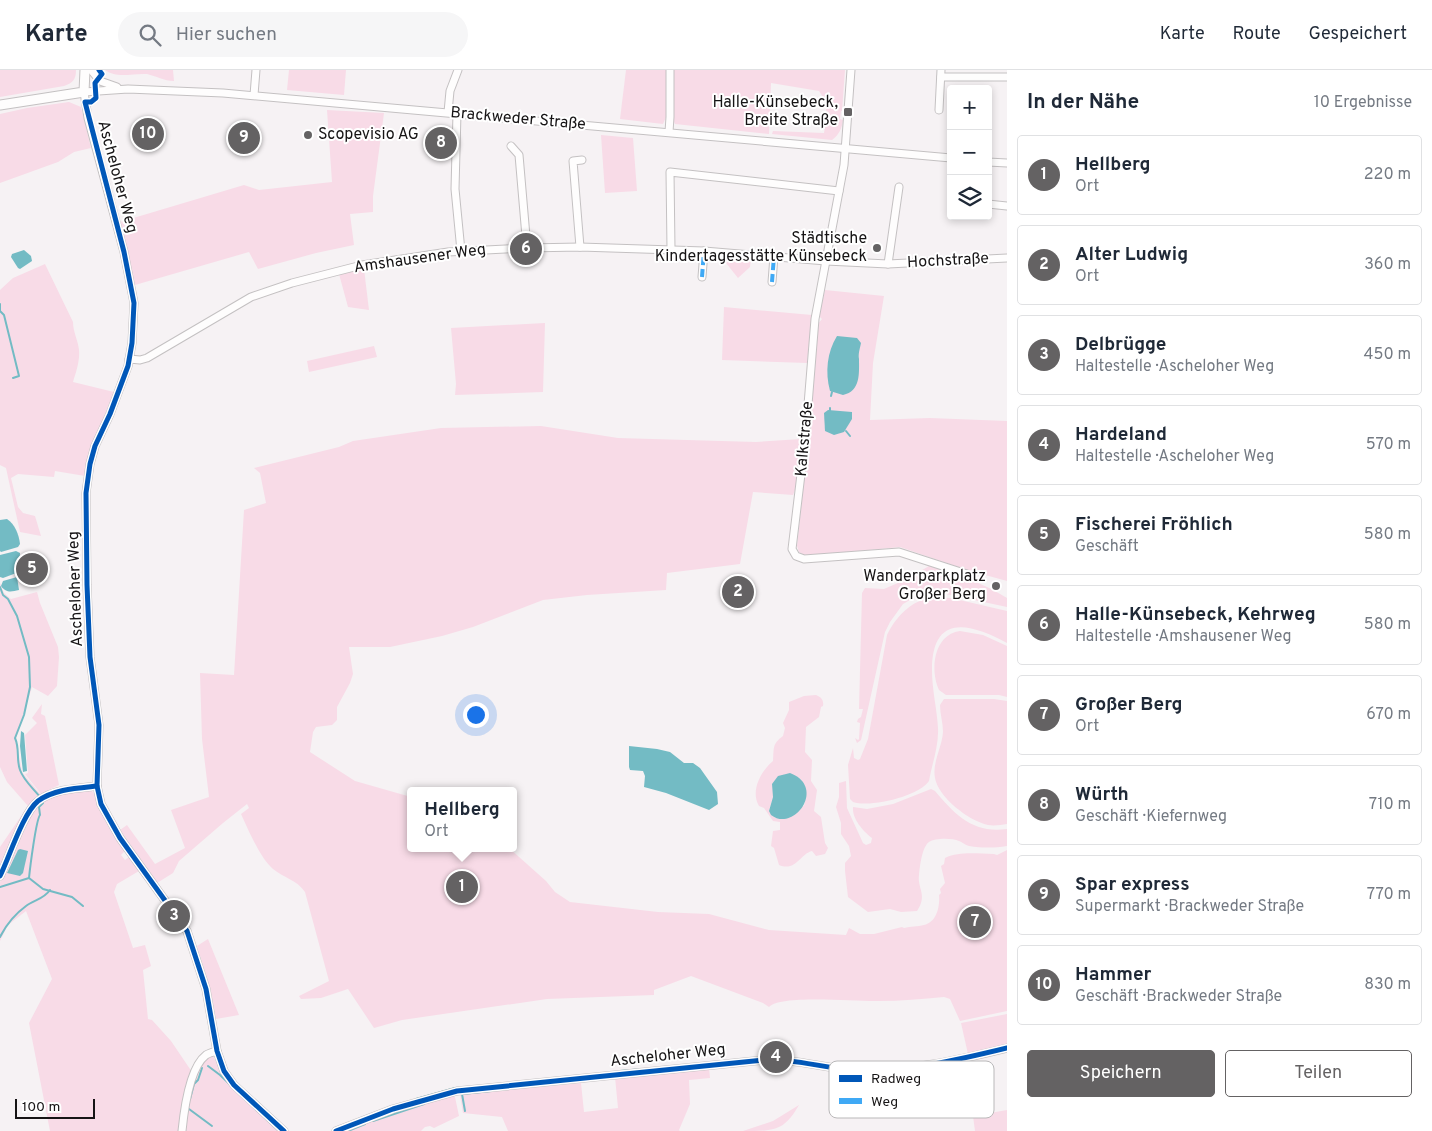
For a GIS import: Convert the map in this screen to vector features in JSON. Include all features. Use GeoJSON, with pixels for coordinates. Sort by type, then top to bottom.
{"type":"FeatureCollection","features":[{"type":"Feature","properties":{"kind":"main road"},"geometry":{"type":"LineString","coordinates":[[0,105],[84,92],[85,70]]}},
{"type":"Feature","properties":{"kind":"street"},"geometry":{"type":"LineString","coordinates":[[91,70],[104,83],[128,89]]}},
{"type":"Feature","properties":{"kind":"street"},"geometry":{"type":"LineString","coordinates":[[254,95],[256,70]]}},
{"type":"Feature","properties":{"kind":"street"},"geometry":{"type":"LineString","coordinates":[[448,112],[450,91],[458,70]]}},
{"type":"Feature","properties":{"kind":"street"},"geometry":{"type":"LineString","coordinates":[[669,132],[670,70]]}},
{"type":"Feature","properties":{"kind":"street","name":"Kalkstraße"},"geometry":{"type":"LineString","coordinates":[[850,70],[846,149],[815,319],[804,451],[792,549],[794,553],[804,559],[899,552],[967,574]]}},
{"type":"Feature","properties":{"kind":"street"},"geometry":{"type":"LineString","coordinates":[[939,110],[941,74],[1007,78]]}},
{"type":"Feature","properties":{"kind":"street","name":"Brackweder Straße"},"geometry":{"type":"LineString","coordinates":[[84,92],[128,89],[194,90],[947,158]]}},
{"type":"Feature","properties":{"kind":"street","name":"Ascheloher Weg"},"geometry":{"type":"LineString","coordinates":[[84,92],[88,118],[124,252],[134,303],[129,359],[122,385],[95,446],[90,464],[86,493],[90,657],[99,725],[97,786],[101,804],[120,838],[187,931],[206,989],[217,1051],[224,1072],[234,1085],[284,1131]]}},
{"type":"Feature","properties":{"kind":"street"},"geometry":{"type":"LineString","coordinates":[[457,113],[455,188],[461,251]]}},
{"type":"Feature","properties":{"kind":"street"},"geometry":{"type":"LineString","coordinates":[[511,146],[518,155],[528,248]]}},
{"type":"Feature","properties":{"kind":"street"},"geometry":{"type":"LineString","coordinates":[[580,247],[573,161],[582,160]]}},
{"type":"Feature","properties":{"kind":"street"},"geometry":{"type":"LineString","coordinates":[[992,162],[1007,163]]}},
{"type":"Feature","properties":{"kind":"street"},"geometry":{"type":"LineString","coordinates":[[672,249],[670,172],[839,191]]}},
{"type":"Feature","properties":{"kind":"street","name":"Hochstraße"},"geometry":{"type":"LineString","coordinates":[[888,264],[899,187]]}},
{"type":"Feature","properties":{"kind":"street"},"geometry":{"type":"LineString","coordinates":[[992,204],[1007,206]]}},
{"type":"Feature","properties":{"kind":"street","name":"Amshausener Weg"},"geometry":{"type":"LineString","coordinates":[[129,359],[140,360],[148,358],[251,297],[292,283],[380,261],[461,251],[580,247],[672,249],[774,256]]}},
{"type":"Feature","properties":{"kind":"street"},"geometry":{"type":"LineString","coordinates":[[702,277],[704,251]]}},
{"type":"Feature","properties":{"kind":"street"},"geometry":{"type":"LineString","coordinates":[[772,282],[774,256]]}},
{"type":"Feature","properties":{"kind":"street","name":"Hochstraße"},"geometry":{"type":"LineString","coordinates":[[774,256],[888,264],[1007,258]]}},
{"type":"Feature","properties":{"kind":"street"},"geometry":{"type":"LineString","coordinates":[[0,876],[26,816],[36,802],[55,793],[70,789],[97,786]]}},
{"type":"Feature","properties":{"kind":"street","name":"Ascheloher Weg"},"geometry":{"type":"LineString","coordinates":[[947,1061],[1007,1048]]}},
{"type":"Feature","properties":{"kind":"street"},"geometry":{"type":"LineString","coordinates":[[182,1131],[185,1101],[191,1080],[206,1055],[217,1051]]}},
{"type":"Feature","properties":{"kind":"street","name":"Ascheloher Weg"},"geometry":{"type":"LineString","coordinates":[[336,1131],[394,1109],[457,1091],[764,1060],[780,1060],[829,1067]]}},
{"type":"Feature","properties":{"kind":"shaded area"},"geometry":{"type":"Polygon","coordinates":[[[0,70],[76,70],[70,84],[0,97],[0,70]]]}},
{"type":"Feature","properties":{"kind":"shaded area"},"geometry":{"type":"Polygon","coordinates":[[[105,70],[173,70],[174,81],[147,74],[125,75],[110,73],[105,70]]]}},
{"type":"Feature","properties":{"kind":"shaded area"},"geometry":{"type":"Polygon","coordinates":[[[289,70],[346,70],[344,95],[287,90],[289,70]]]}},
{"type":"Feature","properties":{"kind":"shaded area"},"geometry":{"type":"Polygon","coordinates":[[[626,70],[667,70],[667,115],[663,124],[620,119],[626,70]]]}},
{"type":"Feature","properties":{"kind":"shaded area"},"geometry":{"type":"Polygon","coordinates":[[[673,70],[845,70],[840,119],[843,120],[841,129],[832,140],[772,134],[773,131],[824,133],[827,114],[825,100],[819,91],[771,83],[769,134],[675,124],[673,70]]]}},
{"type":"Feature","properties":{"kind":"shaded area"},"geometry":{"type":"Polygon","coordinates":[[[69,102],[81,107],[91,148],[74,152],[58,162],[0,183],[0,114],[69,102]]]}},
{"type":"Feature","properties":{"kind":"shaded area"},"geometry":{"type":"Polygon","coordinates":[[[327,110],[384,113],[373,196],[373,212],[350,214],[354,245],[258,269],[249,252],[135,285],[120,222],[244,185],[259,190],[332,182],[327,110]]]}},
{"type":"Feature","properties":{"kind":"shaded area"},"geometry":{"type":"Polygon","coordinates":[[[601,135],[633,138],[637,191],[605,193],[601,135]]]}},
{"type":"Feature","properties":{"kind":"shaded area"},"geometry":{"type":"Polygon","coordinates":[[[727,256],[751,258],[750,267],[738,278],[726,263],[727,256]]]}},
{"type":"Feature","properties":{"kind":"shaded area"},"geometry":{"type":"Polygon","coordinates":[[[45,264],[73,322],[79,354],[73,382],[114,392],[92,446],[85,476],[55,471],[54,477],[18,474],[11,478],[18,507],[23,513],[35,516],[41,536],[20,532],[6,468],[0,465],[0,290],[13,278],[45,264]]]}},
{"type":"Feature","properties":{"kind":"shaded area"},"geometry":{"type":"Polygon","coordinates":[[[364,269],[369,310],[348,307],[339,274],[364,269]]]}},
{"type":"Feature","properties":{"kind":"shaded area"},"geometry":{"type":"Polygon","coordinates":[[[825,290],[884,296],[873,363],[870,420],[930,418],[1007,421],[1007,581],[967,570],[900,547],[806,556],[799,552],[797,546],[808,441],[811,438],[812,387],[817,325],[822,319],[819,316],[825,290]]]}},
{"type":"Feature","properties":{"kind":"shaded area"},"geometry":{"type":"Polygon","coordinates":[[[724,307],[812,315],[807,363],[722,360],[724,307]]]}},
{"type":"Feature","properties":{"kind":"shaded area"},"geometry":{"type":"Polygon","coordinates":[[[545,323],[543,392],[455,395],[456,384],[451,328],[545,323]]]}},
{"type":"Feature","properties":{"kind":"shaded area"},"geometry":{"type":"Polygon","coordinates":[[[374,346],[377,357],[309,372],[307,361],[374,346]]]}},
{"type":"Feature","properties":{"kind":"shaded area"},"geometry":{"type":"Polygon","coordinates":[[[541,426],[618,438],[756,442],[801,439],[797,485],[793,495],[753,492],[740,564],[667,573],[666,590],[543,600],[473,627],[442,636],[390,647],[349,647],[353,674],[337,707],[337,720],[332,725],[316,727],[313,732],[310,752],[355,781],[407,796],[407,852],[513,852],[546,881],[555,892],[570,902],[658,912],[709,914],[769,930],[846,935],[849,928],[860,934],[874,934],[902,927],[924,925],[932,921],[937,913],[940,889],[945,883],[941,866],[944,864],[945,858],[963,854],[997,855],[1007,850],[1007,1011],[960,1021],[950,999],[944,997],[887,1001],[804,1000],[776,1003],[769,1007],[763,1003],[691,976],[654,990],[654,995],[547,999],[402,1020],[374,1028],[348,989],[321,998],[301,999],[299,996],[329,981],[305,892],[294,882],[273,869],[264,858],[241,814],[249,808],[247,804],[179,861],[173,873],[157,883],[120,830],[127,825],[155,864],[185,848],[171,810],[209,797],[202,739],[200,673],[234,675],[244,510],[266,503],[260,473],[254,468],[339,447],[353,441],[441,428],[541,426]]]}},
{"type":"Feature","properties":{"kind":"shaded area"},"geometry":{"type":"Polygon","coordinates":[[[929,566],[970,579],[989,588],[1007,598],[1007,607],[932,591],[917,596],[903,604],[885,632],[861,740],[857,743],[855,738],[859,739],[860,723],[857,722],[861,717],[863,709],[859,709],[862,593],[865,588],[884,589],[907,579],[929,566]]]}},
{"type":"Feature","properties":{"kind":"shaded area"},"geometry":{"type":"Polygon","coordinates":[[[0,583],[4,593],[11,599],[37,592],[58,647],[59,657],[57,686],[48,696],[32,687],[16,739],[22,772],[41,795],[0,870],[0,847],[28,806],[7,782],[0,767],[0,583]]]}},
{"type":"Feature","properties":{"kind":"shaded area"},"geometry":{"type":"Polygon","coordinates":[[[934,597],[951,598],[1007,611],[1007,643],[980,631],[967,628],[956,628],[946,631],[939,639],[934,652],[932,677],[938,734],[929,781],[924,786],[905,796],[882,802],[853,802],[850,799],[848,765],[853,748],[854,758],[860,759],[868,739],[887,635],[900,615],[912,605],[934,597]]]}},
{"type":"Feature","properties":{"kind":"shaded area"},"geometry":{"type":"Polygon","coordinates":[[[960,631],[983,635],[1007,646],[1007,697],[999,695],[946,695],[939,690],[935,673],[936,654],[944,639],[960,631]]]}},
{"type":"Feature","properties":{"kind":"shaded area"},"geometry":{"type":"Polygon","coordinates":[[[816,695],[823,702],[819,717],[806,727],[805,752],[812,760],[811,781],[817,790],[814,811],[821,817],[825,843],[828,848],[825,854],[816,856],[812,851],[794,864],[785,867],[779,865],[774,848],[771,846],[773,831],[780,830],[780,822],[773,821],[764,808],[759,806],[756,788],[764,770],[773,761],[775,744],[783,736],[785,728],[783,723],[789,710],[789,702],[804,696],[816,695]],[[798,777],[773,797],[769,811],[804,806],[806,790],[798,777]]]}},
{"type":"Feature","properties":{"kind":"shaded area"},"geometry":{"type":"Polygon","coordinates":[[[944,699],[994,699],[1007,701],[1007,824],[988,825],[972,819],[948,800],[937,785],[934,772],[942,738],[943,729],[940,705],[944,699]]]}},
{"type":"Feature","properties":{"kind":"shaded area"},"geometry":{"type":"Polygon","coordinates":[[[42,704],[41,714],[45,716],[59,785],[41,794],[25,774],[28,773],[25,735],[37,723],[32,718],[42,704]]]}},
{"type":"Feature","properties":{"kind":"shaded area"},"geometry":{"type":"Polygon","coordinates":[[[846,781],[847,808],[863,843],[866,845],[871,843],[872,838],[856,820],[853,807],[867,809],[893,804],[931,789],[958,815],[975,826],[995,830],[1007,829],[1007,846],[969,846],[952,839],[939,839],[929,842],[925,848],[920,867],[919,880],[922,900],[917,911],[901,912],[890,909],[868,912],[848,897],[845,863],[851,856],[849,846],[841,834],[841,823],[836,807],[839,797],[839,783],[846,781]]]}},
{"type":"Feature","properties":{"kind":"shaded area"},"geometry":{"type":"Polygon","coordinates":[[[80,791],[92,791],[95,794],[107,822],[125,851],[121,855],[125,860],[129,857],[139,871],[117,884],[114,892],[133,948],[145,945],[151,966],[143,970],[148,1019],[152,1020],[171,1041],[192,1072],[183,1100],[179,1131],[50,1131],[29,1023],[52,979],[26,911],[8,925],[0,941],[0,882],[34,811],[51,798],[80,791]]]}},
{"type":"Feature","properties":{"kind":"shaded area"},"geometry":{"type":"Polygon","coordinates":[[[208,939],[239,1015],[216,1019],[210,988],[197,946],[208,939]]]}},
{"type":"Feature","properties":{"kind":"shaded area"},"geometry":{"type":"Polygon","coordinates":[[[1007,1014],[1007,1045],[968,1054],[961,1023],[1007,1014]]]}},
{"type":"Feature","properties":{"kind":"shaded area"},"geometry":{"type":"Polygon","coordinates":[[[213,1056],[222,1073],[279,1131],[185,1131],[189,1101],[196,1077],[206,1059],[213,1056]]]}},
{"type":"Feature","properties":{"kind":"shaded area"},"geometry":{"type":"Polygon","coordinates":[[[709,1068],[710,1078],[689,1080],[690,1104],[680,1131],[508,1131],[502,1117],[463,1113],[460,1095],[581,1083],[584,1112],[618,1108],[615,1077],[709,1068]]]}},
{"type":"Feature","properties":{"kind":"shaded area"},"geometry":{"type":"Polygon","coordinates":[[[451,1095],[455,1097],[459,1116],[434,1128],[430,1126],[425,1127],[421,1131],[344,1131],[394,1112],[451,1095]]]}},
{"type":"Feature","properties":{"kind":"shaded area"},"geometry":{"type":"Polygon","coordinates":[[[799,1105],[794,1114],[777,1128],[763,1131],[743,1131],[773,1121],[799,1105]]]}},
{"type":"Feature","properties":{"kind":"shaded area"},"geometry":{"type":"Polygon","coordinates":[[[1007,1110],[1007,1131],[975,1131],[973,1118],[994,1118],[994,1112],[1007,1110]]]}},
{"type":"Feature","properties":{"kind":"water"},"geometry":{"type":"Polygon","coordinates":[[[24,250],[31,256],[32,261],[20,269],[11,257],[12,254],[24,250]]]}},
{"type":"Feature","properties":{"kind":"water"},"geometry":{"type":"Polygon","coordinates":[[[837,336],[857,338],[861,343],[858,381],[853,390],[843,395],[830,391],[828,377],[829,355],[837,336]]]}},
{"type":"Feature","properties":{"kind":"water"},"geometry":{"type":"Polygon","coordinates":[[[828,410],[852,412],[852,419],[844,432],[834,435],[825,431],[824,413],[828,410]]]}},
{"type":"Feature","properties":{"kind":"water"},"geometry":{"type":"Polygon","coordinates":[[[7,519],[16,530],[20,544],[18,547],[1,552],[0,520],[7,519]]]}},
{"type":"Feature","properties":{"kind":"water"},"geometry":{"type":"Polygon","coordinates":[[[16,551],[20,553],[19,572],[3,578],[0,577],[0,555],[16,551]]]}},
{"type":"Feature","properties":{"kind":"water"},"geometry":{"type":"Polygon","coordinates":[[[17,577],[19,590],[9,591],[1,586],[3,581],[17,577]]]}},
{"type":"Feature","properties":{"kind":"water"},"geometry":{"type":"Polygon","coordinates":[[[21,731],[24,733],[27,771],[23,772],[20,746],[21,731]]]}},
{"type":"Feature","properties":{"kind":"water"},"geometry":{"type":"Polygon","coordinates":[[[629,746],[670,752],[684,763],[693,763],[700,768],[717,792],[718,804],[709,810],[666,793],[644,787],[645,776],[643,771],[630,770],[629,746]]]}},
{"type":"Feature","properties":{"kind":"water"},"geometry":{"type":"Polygon","coordinates":[[[790,773],[801,780],[806,788],[806,797],[803,806],[797,813],[789,818],[780,819],[771,815],[769,811],[773,797],[772,784],[778,776],[790,773]]]}},
{"type":"Feature","properties":{"kind":"water"},"geometry":{"type":"Polygon","coordinates":[[[18,850],[28,851],[23,873],[20,876],[7,873],[18,850]]]}},
{"type":"Feature","properties":{"kind":"waterway"},"geometry":{"type":"LineString","coordinates":[[0,304],[0,311],[4,315],[19,376],[13,378]]}},
{"type":"Feature","properties":{"kind":"waterway"},"geometry":{"type":"LineString","coordinates":[[831,396],[832,392]]}},
{"type":"Feature","properties":{"kind":"waterway"},"geometry":{"type":"LineString","coordinates":[[846,431],[850,436]]}},
{"type":"Feature","properties":{"kind":"waterway"},"geometry":{"type":"LineString","coordinates":[[0,587],[17,616],[29,657],[30,687],[24,715],[15,738],[20,770],[26,781],[40,797]]}},
{"type":"Feature","properties":{"kind":"waterway"},"geometry":{"type":"LineString","coordinates":[[0,887],[29,878],[35,834],[40,815],[39,807],[43,803]]}},
{"type":"Feature","properties":{"kind":"waterway"},"geometry":{"type":"LineString","coordinates":[[29,878],[43,889],[72,897],[83,906]]}},
{"type":"Feature","properties":{"kind":"waterway"},"geometry":{"type":"LineString","coordinates":[[0,937],[18,913],[50,890]]}},
{"type":"Feature","properties":{"kind":"waterway"},"geometry":{"type":"LineString","coordinates":[[208,1066],[279,1131]]}},
{"type":"Feature","properties":{"kind":"waterway"},"geometry":{"type":"LineString","coordinates":[[190,1099],[194,1084],[198,1080],[202,1068]]}},
{"type":"Feature","properties":{"kind":"waterway"},"geometry":{"type":"LineString","coordinates":[[620,1071],[643,1069]]}},
{"type":"Feature","properties":{"kind":"waterway"},"geometry":{"type":"LineString","coordinates":[[416,1099],[455,1088]]}},
{"type":"Feature","properties":{"kind":"waterway"},"geometry":{"type":"LineString","coordinates":[[462,1094],[491,1091]]}},
{"type":"Feature","properties":{"kind":"waterway"},"geometry":{"type":"LineString","coordinates":[[462,1094],[465,1111]]}},
{"type":"Feature","properties":{"kind":"waterway"},"geometry":{"type":"LineString","coordinates":[[373,1121],[424,1104]]}},
{"type":"Feature","properties":{"kind":"waterway"},"geometry":{"type":"LineString","coordinates":[[189,1109],[212,1126]]}},
{"type":"Feature","properties":{"kind":"waterway"},"geometry":{"type":"LineString","coordinates":[[348,1131],[365,1124]]}},
{"type":"Feature","properties":{"kind":"marked path"},"geometry":{"type":"LineString","coordinates":[[702,277],[704,251]]}},
{"type":"Feature","properties":{"kind":"marked path"},"geometry":{"type":"LineString","coordinates":[[772,282],[774,256]]}},
{"type":"Feature","properties":{"kind":"cycle path"},"geometry":{"type":"LineString","coordinates":[[99,70],[102,74],[95,83],[96,98],[91,102],[85,102],[124,252],[134,303],[132,343],[128,366],[110,414],[95,446],[90,464],[86,493],[90,657],[99,725],[97,786],[101,804],[120,838],[187,931],[206,989],[217,1051],[224,1071],[234,1085],[284,1131]]}},
{"type":"Feature","properties":{"kind":"cycle path"},"geometry":{"type":"LineString","coordinates":[[0,876],[27,815],[38,801],[51,794],[74,788],[97,786]]}},
{"type":"Feature","properties":{"kind":"cycle path"},"geometry":{"type":"LineString","coordinates":[[951,1061],[1007,1048]]}},
{"type":"Feature","properties":{"kind":"cycle path"},"geometry":{"type":"LineString","coordinates":[[336,1131],[393,1109],[457,1091],[764,1060],[829,1067]]}},
{"type":"Feature","properties":{"kind":"place","name":"Halle-Künsebeck, Breite Straße"},"geometry":{"type":"Point","coordinates":[848,112]}},
{"type":"Feature","properties":{"kind":"place","name":"Hammer"},"geometry":{"type":"Point","coordinates":[148,134]}},
{"type":"Feature","properties":{"kind":"place","name":"Scopevisio AG"},"geometry":{"type":"Point","coordinates":[308,135]}},
{"type":"Feature","properties":{"kind":"place","name":"Spar express"},"geometry":{"type":"Point","coordinates":[244,138]}},
{"type":"Feature","properties":{"kind":"place","name":"Würth"},"geometry":{"type":"Point","coordinates":[441,143]}},
{"type":"Feature","properties":{"kind":"place","name":"Städtische Kindertagesstätte Künsebeck"},"geometry":{"type":"Point","coordinates":[877,248]}},
{"type":"Feature","properties":{"kind":"place","name":"Halle-Künsebeck, Kehrweg"},"geometry":{"type":"Point","coordinates":[526,249]}},
{"type":"Feature","properties":{"kind":"place","name":"Fischerei Fröhlich"},"geometry":{"type":"Point","coordinates":[32,569]}},
{"type":"Feature","properties":{"kind":"place","name":"Wanderparkplatz Großer Berg"},"geometry":{"type":"Point","coordinates":[996,586]}},
{"type":"Feature","properties":{"kind":"place","name":"Alter Ludwig"},"geometry":{"type":"Point","coordinates":[738,592]}},
{"type":"Feature","properties":{"kind":"place","name":"Hellberg"},"geometry":{"type":"Point","coordinates":[462,887]}},
{"type":"Feature","properties":{"kind":"place","name":"Delbrügge"},"geometry":{"type":"Point","coordinates":[174,916]}},
{"type":"Feature","properties":{"kind":"place","name":"Großer Berg"},"geometry":{"type":"Point","coordinates":[975,922]}},
{"type":"Feature","properties":{"kind":"place","name":"Hardeland"},"geometry":{"type":"Point","coordinates":[776,1057]}}]}
